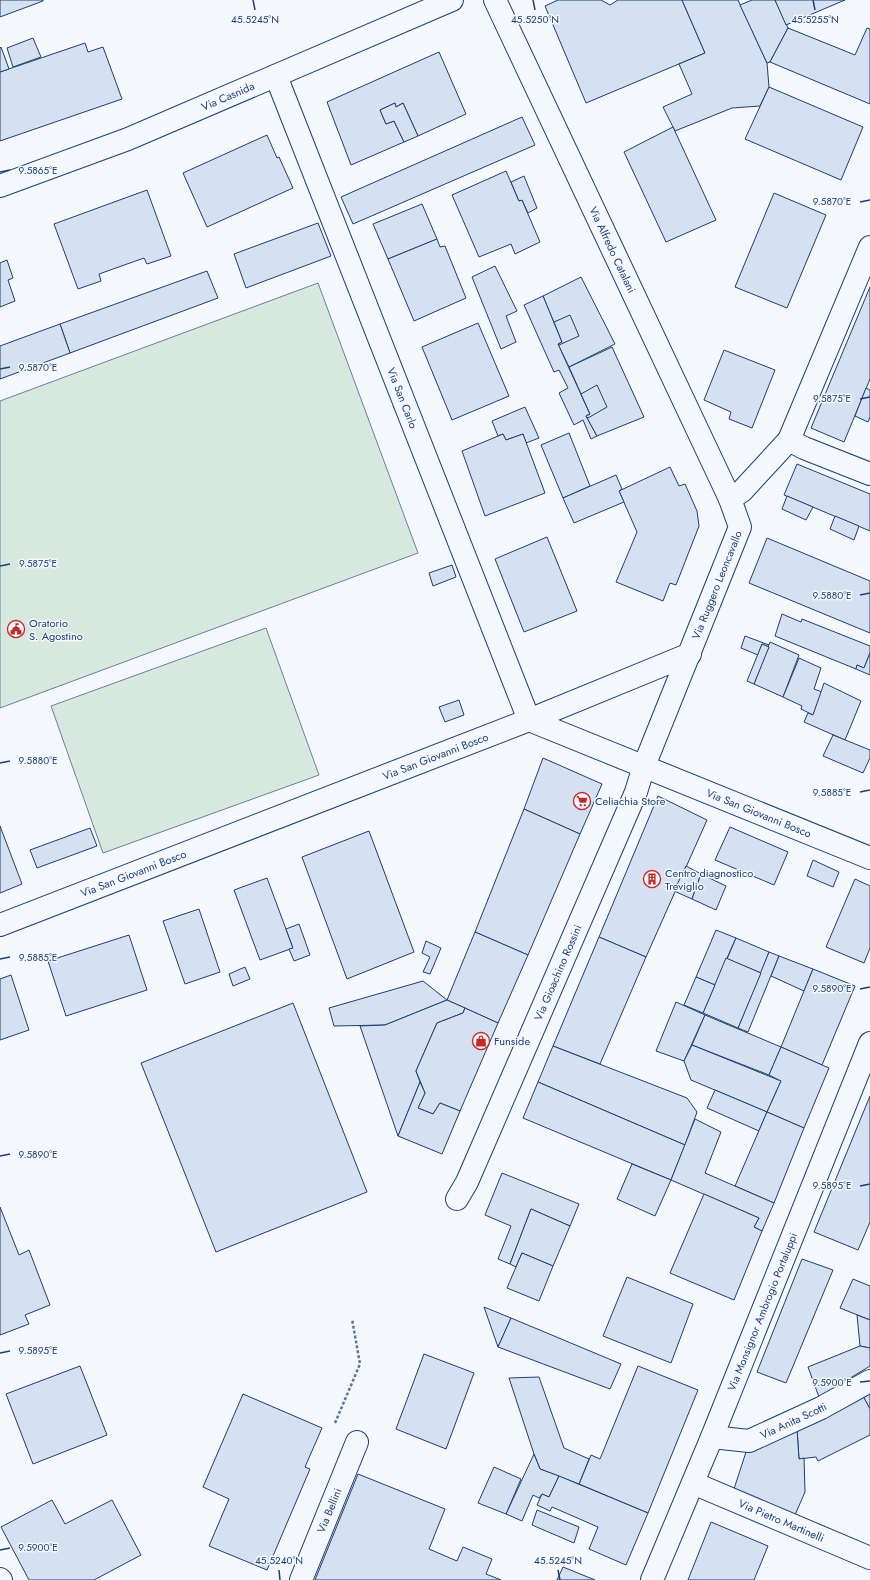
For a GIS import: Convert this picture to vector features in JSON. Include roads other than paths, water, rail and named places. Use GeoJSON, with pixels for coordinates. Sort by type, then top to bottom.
{"type":"FeatureCollection","features":[{"type":"Feature","properties":{"kind":"street","name":"Via Casnida"},"geometry":{"type":"LineString","coordinates":[[0,186],[128,139],[452,0]]}},
{"type":"Feature","properties":{"kind":"street","name":"Via Alfredo Catalani"},"geometry":{"type":"LineString","coordinates":[[495,0],[730,499]]}},
{"type":"Feature","properties":{"kind":"street","name":"Via San Carlo"},"geometry":{"type":"LineString","coordinates":[[276,76],[529,720]]}},
{"type":"Feature","properties":{"kind":"street"},"geometry":{"type":"LineString","coordinates":[[730,499],[742,491],[790,440],[870,247]]}},
{"type":"Feature","properties":{"kind":"street"},"geometry":{"type":"LineString","coordinates":[[790,440],[804,448],[870,474]]}},
{"type":"Feature","properties":{"kind":"street","name":"Via Ruggero Leoncavallo"},"geometry":{"type":"LineString","coordinates":[[644,766],[740,527],[730,499]]}},
{"type":"Feature","properties":{"kind":"street","name":"Via Ruggero Leoncavallo"},"geometry":{"type":"LineString","coordinates":[[529,720],[690,654]]}},
{"type":"Feature","properties":{"kind":"street","name":"Via San Giovanni Bosco"},"geometry":{"type":"LineString","coordinates":[[0,924],[529,720],[870,858]]}},
{"type":"Feature","properties":{"kind":"street","name":"Via Gioachino Rossini"},"geometry":{"type":"LineString","coordinates":[[457,1199],[467,1182],[626,814],[644,766]]}},
{"type":"Feature","properties":{"kind":"street","name":"Via Monsignor Ambrogio Portaluppi"},"geometry":{"type":"LineString","coordinates":[[652,1580],[712,1437],[870,1043]]}},
{"type":"Feature","properties":{"kind":"street","name":"Via Anita Scotti"},"geometry":{"type":"LineString","coordinates":[[712,1437],[750,1441],[821,1408],[870,1382]]}},
{"type":"Feature","properties":{"kind":"street","name":"Via Bellini"},"geometry":{"type":"LineString","coordinates":[[302,1580],[357,1442]]}},
{"type":"Feature","properties":{"kind":"street","name":"Via Pietro Martinelli"},"geometry":{"type":"LineString","coordinates":[[693,1483],[870,1558]]}},
{"type":"Feature","properties":{"kind":"place","name":"Oratorio S. Agostino"},"geometry":{"type":"Point","coordinates":[16,629]}},
{"type":"Feature","properties":{"kind":"place","name":"Celiachia Store"},"geometry":{"type":"Point","coordinates":[582,801]}},
{"type":"Feature","properties":{"kind":"place","name":"Centro diagnostico Treviglio"},"geometry":{"type":"Point","coordinates":[652,879]}},
{"type":"Feature","properties":{"kind":"place","name":"Funside"},"geometry":{"type":"Point","coordinates":[481,1041]}}]}
